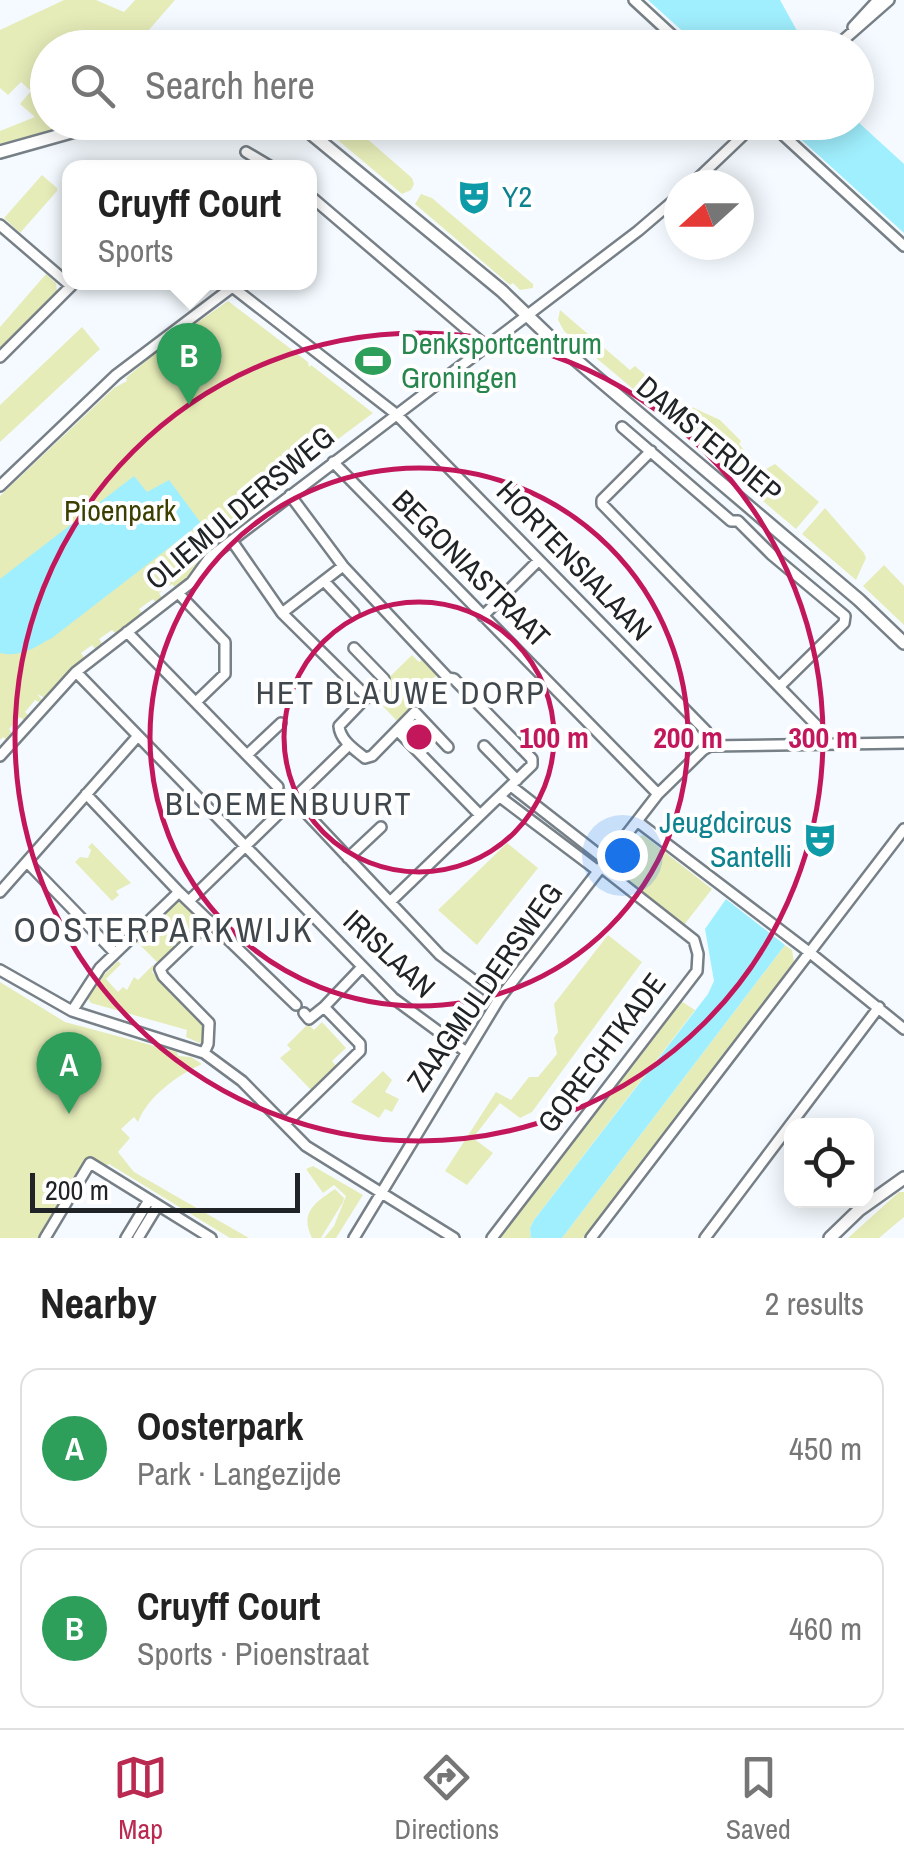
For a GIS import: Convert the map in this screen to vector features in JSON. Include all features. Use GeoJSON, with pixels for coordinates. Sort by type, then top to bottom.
{"type":"FeatureCollection","features":[{"type":"Feature","properties":{"kind":"main road"},"geometry":{"type":"LineString","coordinates":[[0,152],[44,140]]}},
{"type":"Feature","properties":{"kind":"main road","name":"DAMSTERDIEP"},"geometry":{"type":"LineString","coordinates":[[320,140],[859,600],[904,643]]}},
{"type":"Feature","properties":{"kind":"main road"},"geometry":{"type":"LineString","coordinates":[[830,1238],[904,1178]]}},
{"type":"Feature","properties":{"kind":"street"},"geometry":{"type":"LineString","coordinates":[[634,0],[666,30]]}},
{"type":"Feature","properties":{"kind":"street"},"geometry":{"type":"LineString","coordinates":[[851,30],[878,0]]}},
{"type":"Feature","properties":{"kind":"street"},"geometry":{"type":"LineString","coordinates":[[854,30],[889,0]]}},
{"type":"Feature","properties":{"kind":"street"},"geometry":{"type":"LineString","coordinates":[[707,170],[738,140]]}},
{"type":"Feature","properties":{"kind":"street"},"geometry":{"type":"LineString","coordinates":[[789,140],[904,246]]}},
{"type":"Feature","properties":{"kind":"street"},"geometry":{"type":"LineString","coordinates":[[246,152],[260,160]]}},
{"type":"Feature","properties":{"kind":"street"},"geometry":{"type":"LineString","coordinates":[[317,202],[486,346]]}},
{"type":"Feature","properties":{"kind":"street","name":"OLIEMULDERSWEG"},"geometry":{"type":"LineString","coordinates":[[0,756],[76,672],[192,582],[210,557],[664,208]]}},
{"type":"Feature","properties":{"kind":"street"},"geometry":{"type":"LineString","coordinates":[[0,226],[62,276]]}},
{"type":"Feature","properties":{"kind":"street"},"geometry":{"type":"LineString","coordinates":[[0,358],[67,290]]}},
{"type":"Feature","properties":{"kind":"street"},"geometry":{"type":"LineString","coordinates":[[0,486],[116,375],[225,290]]}},
{"type":"Feature","properties":{"kind":"street","name":"HORTENSIALAAN"},"geometry":{"type":"LineString","coordinates":[[241,290],[396,414],[706,731],[710,746]]}},
{"type":"Feature","properties":{"kind":"street"},"geometry":{"type":"LineString","coordinates":[[622,427],[731,522],[738,521],[772,556],[845,616],[844,622],[780,686]]}},
{"type":"Feature","properties":{"kind":"street"},"geometry":{"type":"LineString","coordinates":[[651,451],[602,504],[821,730],[824,744]]}},
{"type":"Feature","properties":{"kind":"street","name":"BEGONIASTRAAT"},"geometry":{"type":"LineString","coordinates":[[333,462],[658,794]]}},
{"type":"Feature","properties":{"kind":"street"},"geometry":{"type":"LineString","coordinates":[[290,495],[343,566],[448,678],[454,678],[532,759],[532,765],[390,902]]}},
{"type":"Feature","properties":{"kind":"street"},"geometry":{"type":"LineString","coordinates":[[232,541],[282,614],[365,695]]}},
{"type":"Feature","properties":{"kind":"street"},"geometry":{"type":"LineString","coordinates":[[483,616],[538,561]]}},
{"type":"Feature","properties":{"kind":"street"},"geometry":{"type":"LineString","coordinates":[[282,614],[343,566]]}},
{"type":"Feature","properties":{"kind":"street"},"geometry":{"type":"LineString","coordinates":[[324,582],[354,613]]}},
{"type":"Feature","properties":{"kind":"street"},"geometry":{"type":"LineString","coordinates":[[178,594],[225,642],[225,674],[196,702]]}},
{"type":"Feature","properties":{"kind":"street"},"geometry":{"type":"LineString","coordinates":[[127,632],[278,788]]}},
{"type":"Feature","properties":{"kind":"street"},"geometry":{"type":"LineString","coordinates":[[354,648],[384,679],[338,726],[349,745],[365,758],[372,756],[415,712],[448,747]]}},
{"type":"Feature","properties":{"kind":"street","name":"IRISLAAN"},"geometry":{"type":"LineString","coordinates":[[76,672],[393,998],[465,1050]]}},
{"type":"Feature","properties":{"kind":"street"},"geometry":{"type":"LineString","coordinates":[[247,754],[281,722]]}},
{"type":"Feature","properties":{"kind":"street"},"geometry":{"type":"LineString","coordinates":[[398,731],[480,815]]}},
{"type":"Feature","properties":{"kind":"street"},"geometry":{"type":"LineString","coordinates":[[0,892],[137,737]]}},
{"type":"Feature","properties":{"kind":"street"},"geometry":{"type":"LineString","coordinates":[[710,746],[904,743]]}},
{"type":"Feature","properties":{"kind":"street"},"geometry":{"type":"LineString","coordinates":[[190,900],[349,745]]}},
{"type":"Feature","properties":{"kind":"street"},"geometry":{"type":"LineString","coordinates":[[484,746],[514,783],[602,866]]}},
{"type":"Feature","properties":{"kind":"street","name":"ZAAGMULDERSWEG"},"geometry":{"type":"LineString","coordinates":[[354,1238],[465,1050],[500,1000],[658,794],[710,746]]}},
{"type":"Feature","properties":{"kind":"street"},"geometry":{"type":"LineString","coordinates":[[86,794],[179,892],[296,1004]]}},
{"type":"Feature","properties":{"kind":"street"},"geometry":{"type":"LineString","coordinates":[[500,796],[602,866]]}},
{"type":"Feature","properties":{"kind":"street"},"geometry":{"type":"LineString","coordinates":[[308,815],[440,955],[500,1000]]}},
{"type":"Feature","properties":{"kind":"street"},"geometry":{"type":"LineString","coordinates":[[638,822],[880,1007],[904,1030]]}},
{"type":"Feature","properties":{"kind":"street"},"geometry":{"type":"LineString","coordinates":[[348,858],[382,828]]}},
{"type":"Feature","properties":{"kind":"street"},"geometry":{"type":"LineString","coordinates":[[591,1238],[904,828]]}},
{"type":"Feature","properties":{"kind":"street"},"geometry":{"type":"LineString","coordinates":[[27,862],[116,953]]}},
{"type":"Feature","properties":{"kind":"street","name":"GORECHTKADE"},"geometry":{"type":"LineString","coordinates":[[492,1238],[697,971],[694,940],[602,866]]}},
{"type":"Feature","properties":{"kind":"street"},"geometry":{"type":"LineString","coordinates":[[72,1011],[90,980],[179,892]]}},
{"type":"Feature","properties":{"kind":"street"},"geometry":{"type":"LineString","coordinates":[[204,1053],[209,1023],[163,976],[160,968],[210,921]]}},
{"type":"Feature","properties":{"kind":"street"},"geometry":{"type":"LineString","coordinates":[[307,1016],[324,1007],[362,966]]}},
{"type":"Feature","properties":{"kind":"street"},"geometry":{"type":"LineString","coordinates":[[0,970],[72,1011],[204,1053],[242,1081],[306,1146],[454,1238]]}},
{"type":"Feature","properties":{"kind":"street"},"geometry":{"type":"LineString","coordinates":[[284,1124],[360,1052],[360,1044],[324,1007]]}},
{"type":"Feature","properties":{"kind":"street"},"geometry":{"type":"LineString","coordinates":[[705,1238],[880,1007]]}},
{"type":"Feature","properties":{"kind":"street"},"geometry":{"type":"LineString","coordinates":[[45,1238],[90,1164],[211,1238]]}},
{"type":"Feature","properties":{"kind":"street"},"geometry":{"type":"LineString","coordinates":[[126,1238],[154,1203]]}},
{"type":"Feature","properties":{"kind":"street"},"geometry":{"type":"LineString","coordinates":[[138,1238],[154,1203]]}},
{"type":"Feature","properties":{"kind":"green space"},"geometry":{"type":"Polygon","coordinates":[[[64,0],[96,0],[124,12],[135,0],[175,0],[149,30],[30,30],[30,90],[21,82],[8,95],[0,88],[0,30],[64,0]]]}},
{"type":"Feature","properties":{"kind":"green space"},"geometry":{"type":"Polygon","coordinates":[[[30,92],[30,113],[20,104],[30,92]]]}},
{"type":"Feature","properties":{"kind":"green space"},"geometry":{"type":"Polygon","coordinates":[[[30,119],[30,137],[0,145],[0,131],[30,119]]]}},
{"type":"Feature","properties":{"kind":"green space"},"geometry":{"type":"Polygon","coordinates":[[[338,140],[368,140],[412,178],[411,190],[402,194],[338,140]]]}},
{"type":"Feature","properties":{"kind":"green space"},"geometry":{"type":"Polygon","coordinates":[[[42,175],[57,191],[20,233],[4,218],[42,175]]]}},
{"type":"Feature","properties":{"kind":"green space"},"geometry":{"type":"Polygon","coordinates":[[[421,194],[432,198],[533,288],[520,290],[513,283],[510,285],[415,204],[421,194]]]}},
{"type":"Feature","properties":{"kind":"green space"},"geometry":{"type":"Polygon","coordinates":[[[46,274],[56,283],[57,292],[0,349],[0,327],[46,274]]]}},
{"type":"Feature","properties":{"kind":"green space","name":"Pioenpark"},"geometry":{"type":"Polygon","coordinates":[[[228,301],[373,413],[214,532],[216,536],[210,541],[213,548],[190,578],[177,589],[172,584],[159,593],[163,600],[157,604],[153,599],[139,609],[143,615],[117,635],[112,630],[99,639],[103,645],[96,650],[92,645],[81,653],[85,659],[45,698],[37,694],[43,701],[35,700],[25,712],[29,716],[25,721],[20,717],[9,729],[13,735],[8,741],[3,737],[0,740],[0,496],[114,388],[127,381],[165,345],[228,301]]]}},
{"type":"Feature","properties":{"kind":"green space"},"geometry":{"type":"Polygon","coordinates":[[[560,310],[630,370],[635,366],[660,388],[663,396],[657,409],[564,331],[558,320],[560,310]]]}},
{"type":"Feature","properties":{"kind":"green space"},"geometry":{"type":"Polygon","coordinates":[[[82,327],[100,349],[0,442],[0,405],[82,327]]]}},
{"type":"Feature","properties":{"kind":"green space"},"geometry":{"type":"Polygon","coordinates":[[[679,401],[720,420],[741,441],[739,444],[754,462],[738,479],[667,419],[667,413],[679,401]]]}},
{"type":"Feature","properties":{"kind":"green space"},"geometry":{"type":"Polygon","coordinates":[[[775,464],[819,502],[796,529],[745,486],[775,464]]]}},
{"type":"Feature","properties":{"kind":"green space"},"geometry":{"type":"Polygon","coordinates":[[[825,508],[864,553],[866,558],[856,580],[802,534],[825,508]]]}},
{"type":"Feature","properties":{"kind":"green space"},"geometry":{"type":"Polygon","coordinates":[[[884,565],[904,586],[904,625],[863,586],[884,565]]]}},
{"type":"Feature","properties":{"kind":"green space"},"geometry":{"type":"Polygon","coordinates":[[[412,655],[419,662],[424,658],[439,673],[434,678],[441,685],[402,721],[397,721],[374,697],[374,692],[412,655]]]}},
{"type":"Feature","properties":{"kind":"green space"},"geometry":{"type":"Polygon","coordinates":[[[643,835],[712,889],[684,925],[616,873],[625,850],[643,835]]]}},
{"type":"Feature","properties":{"kind":"green space"},"geometry":{"type":"Polygon","coordinates":[[[92,843],[131,883],[116,891],[119,895],[112,901],[75,862],[80,857],[88,858],[92,843]]]}},
{"type":"Feature","properties":{"kind":"green space"},"geometry":{"type":"Polygon","coordinates":[[[507,843],[538,868],[477,945],[438,910],[507,843]]]}},
{"type":"Feature","properties":{"kind":"green space"},"geometry":{"type":"Polygon","coordinates":[[[184,900],[200,923],[159,964],[134,939],[172,901],[184,900]]]}},
{"type":"Feature","properties":{"kind":"green space"},"geometry":{"type":"Polygon","coordinates":[[[608,935],[642,962],[532,1112],[520,1118],[500,1103],[473,1138],[493,1153],[467,1185],[445,1171],[496,1092],[511,1100],[529,1077],[538,1077],[557,1054],[554,1004],[608,935]]]}},
{"type":"Feature","properties":{"kind":"green space"},"geometry":{"type":"Polygon","coordinates":[[[785,945],[792,950],[794,962],[583,1238],[562,1238],[785,945]]]}},
{"type":"Feature","properties":{"kind":"green space"},"geometry":{"type":"Polygon","coordinates":[[[118,961],[121,964],[106,979],[118,992],[123,987],[127,990],[134,977],[138,980],[153,965],[152,972],[205,1022],[204,1045],[186,1037],[187,1030],[91,1003],[88,999],[100,979],[118,961]]]}},
{"type":"Feature","properties":{"kind":"green space"},"geometry":{"type":"Polygon","coordinates":[[[0,982],[65,1022],[177,1052],[178,1056],[191,1057],[202,1064],[165,1087],[138,1122],[134,1117],[121,1129],[130,1138],[118,1152],[134,1172],[249,1238],[230,1238],[109,1164],[105,1166],[90,1157],[81,1165],[40,1238],[0,1238],[0,982]]]}},
{"type":"Feature","properties":{"kind":"green space"},"geometry":{"type":"Polygon","coordinates":[[[681,1001],[695,1010],[534,1220],[531,1238],[499,1238],[681,1001]]]}},
{"type":"Feature","properties":{"kind":"green space"},"geometry":{"type":"Polygon","coordinates":[[[322,1022],[346,1048],[332,1061],[337,1067],[312,1091],[280,1058],[308,1024],[314,1030],[322,1022]]]}},
{"type":"Feature","properties":{"kind":"green space"},"geometry":{"type":"Polygon","coordinates":[[[383,1071],[392,1080],[385,1092],[399,1099],[392,1112],[385,1109],[379,1118],[351,1102],[383,1071]]]}},
{"type":"Feature","properties":{"kind":"green space"},"geometry":{"type":"Polygon","coordinates":[[[313,1166],[363,1195],[336,1238],[324,1238],[334,1226],[346,1196],[334,1185],[323,1193],[306,1169],[313,1166]]]}},
{"type":"Feature","properties":{"kind":"green space"},"geometry":{"type":"Polygon","coordinates":[[[335,1189],[343,1202],[321,1238],[312,1238],[309,1214],[316,1203],[335,1189]]]}},
{"type":"Feature","properties":{"kind":"green space"},"geometry":{"type":"Polygon","coordinates":[[[899,1192],[904,1192],[904,1217],[879,1238],[848,1238],[899,1192]]]}},
{"type":"Feature","properties":{"kind":"water"},"geometry":{"type":"Polygon","coordinates":[[[648,0],[780,0],[797,30],[681,30],[648,0]]]}},
{"type":"Feature","properties":{"kind":"water"},"geometry":{"type":"Polygon","coordinates":[[[874,137],[904,164],[904,233],[802,140],[874,140],[874,137]]]}},
{"type":"Feature","properties":{"kind":"water"},"geometry":{"type":"Polygon","coordinates":[[[134,476],[147,492],[169,480],[201,523],[52,638],[21,653],[0,653],[0,579],[134,476]]]}},
{"type":"Feature","properties":{"kind":"water"},"geometry":{"type":"Polygon","coordinates":[[[726,899],[785,945],[562,1238],[531,1238],[534,1220],[708,994],[714,981],[705,929],[726,899]]]}},
{"type":"Feature","properties":{"kind":"tunnel"},"geometry":{"type":"LineString","coordinates":[[278,787],[287,796]]}},
{"type":"Feature","properties":{"kind":"place","name":"Y2"},"geometry":{"type":"Point","coordinates":[474,197]}},
{"type":"Feature","properties":{"kind":"place","name":"Denksportcentrum Groningen"},"geometry":{"type":"Point","coordinates":[373,361]}},
{"type":"Feature","properties":{"kind":"place","name":"Cruyff Court"},"geometry":{"type":"Point","coordinates":[189,405]}},
{"type":"Feature","properties":{"kind":"place","name":"Jeugdcircus Santelli"},"geometry":{"type":"Point","coordinates":[820,840]}},
{"type":"Feature","properties":{"kind":"place","name":"Oosterpark"},"geometry":{"type":"Point","coordinates":[69,1114]}},
{"type":"Feature","properties":{"kind":"district","name":"HET BLAUWE DORP"},"geometry":{"type":"Point","coordinates":[401,693]}},
{"type":"Feature","properties":{"kind":"district","name":"BLOEMENBUURT"},"geometry":{"type":"Point","coordinates":[289,804]}},
{"type":"Feature","properties":{"kind":"district","name":"OOSTERPARKWIJK"},"geometry":{"type":"Point","coordinates":[164,930]}}]}
